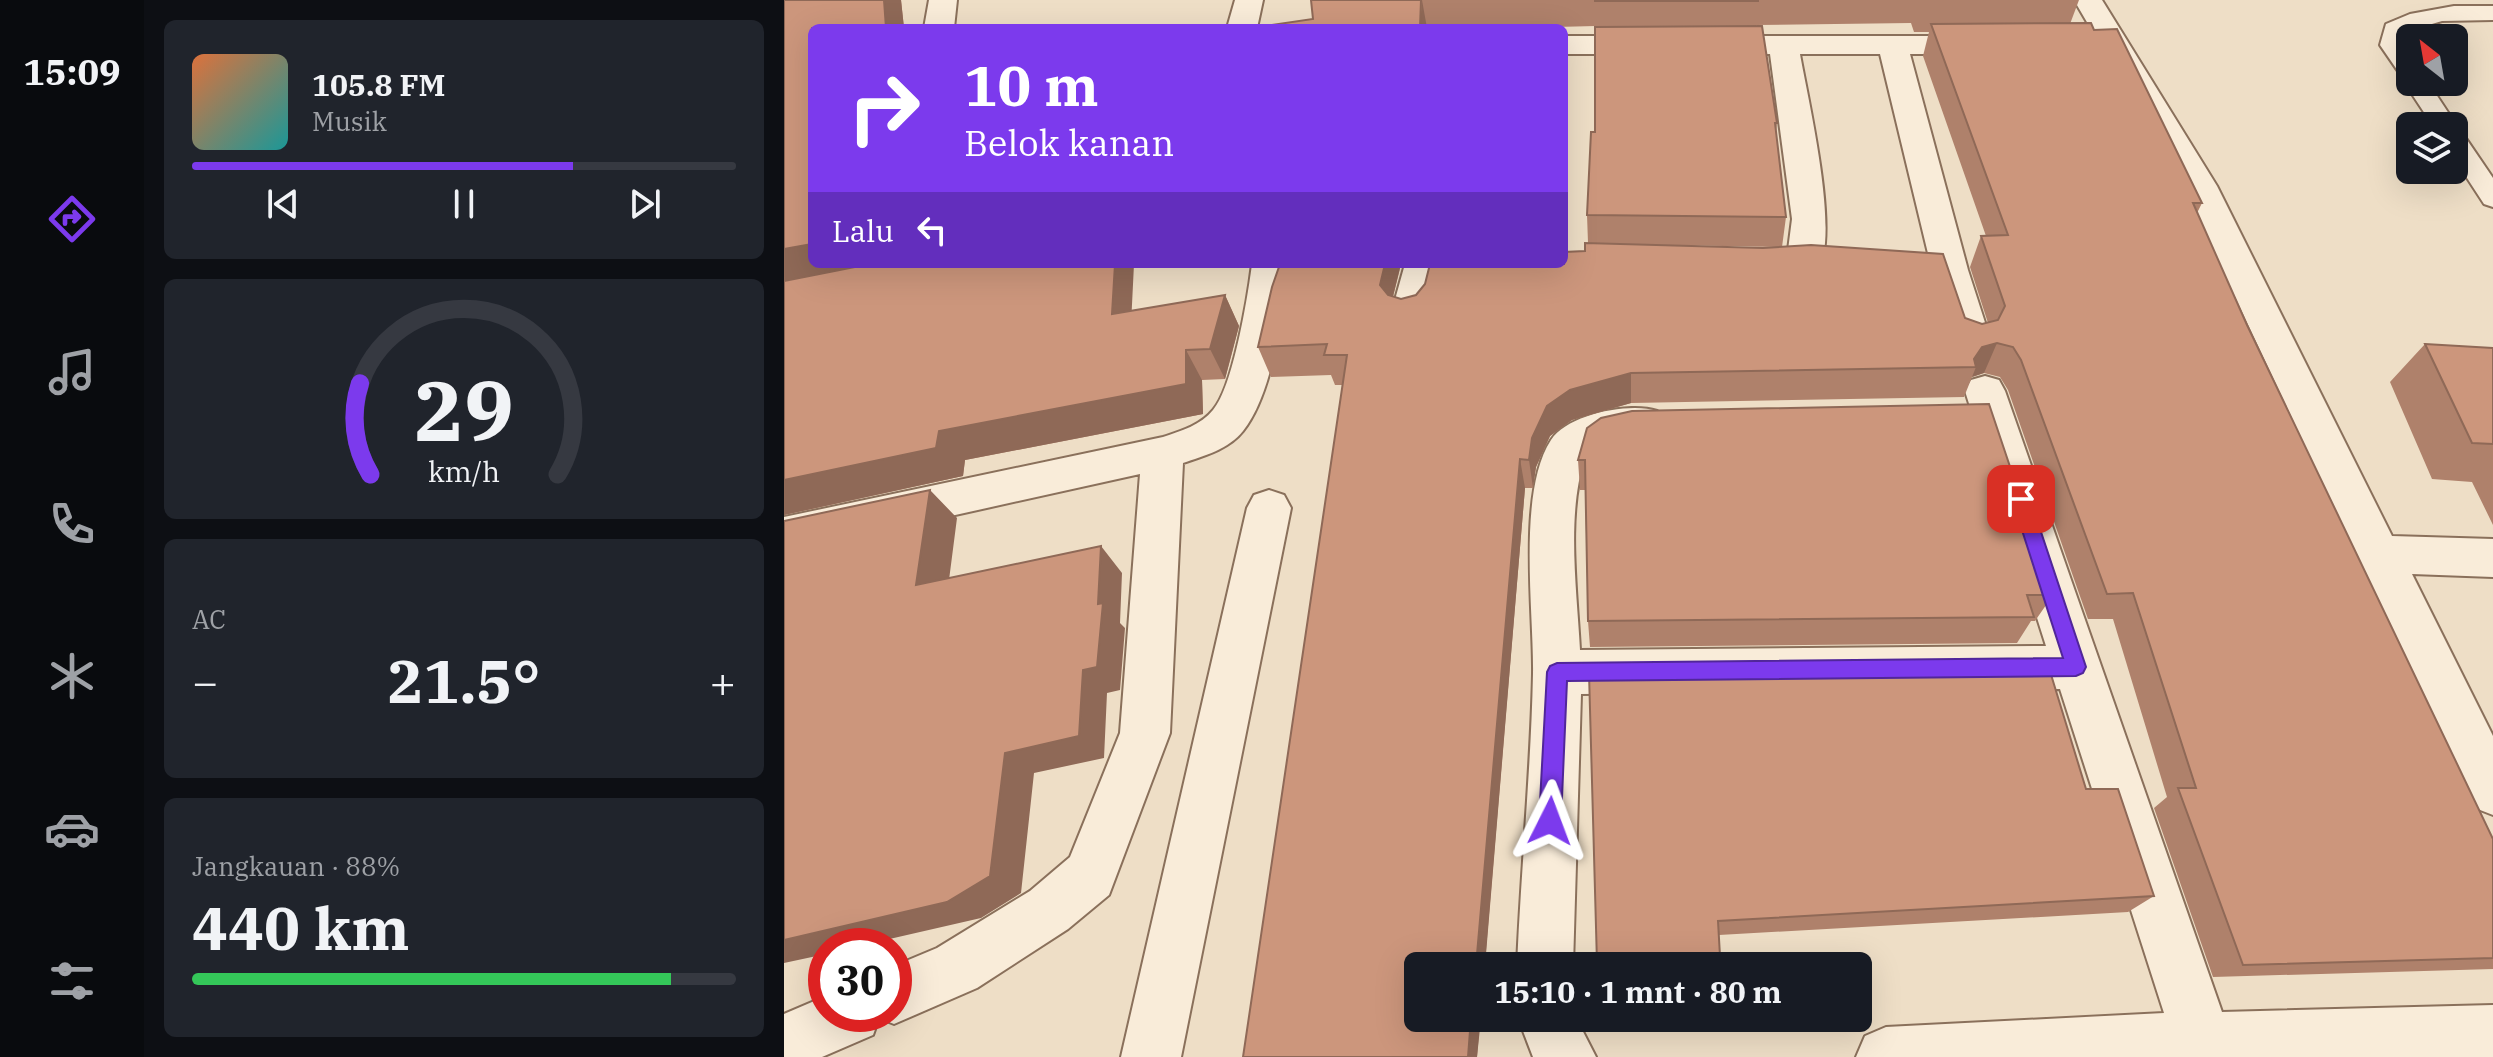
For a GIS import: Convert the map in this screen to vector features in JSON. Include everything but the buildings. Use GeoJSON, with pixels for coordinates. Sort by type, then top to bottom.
{"type":"FeatureCollection","features":[{"type":"Feature","properties":{"kind":"street"},"geometry":{"type":"LineString","coordinates":[[940,24],[943,0]]}},
{"type":"Feature","properties":{"kind":"street"},"geometry":{"type":"LineString","coordinates":[[1243,24],[1249,0]]}},
{"type":"Feature","properties":{"kind":"street"},"geometry":{"type":"LineString","coordinates":[[2088,0],[2099,43],[2200,186],[2493,790]]}},
{"type":"Feature","properties":{"kind":"street"},"geometry":{"type":"LineString","coordinates":[[1568,45],[2020,44]]}},
{"type":"Feature","properties":{"kind":"street"},"geometry":{"type":"LineString","coordinates":[[1727,263],[1820,262],[1809,219],[1784,45]]}},
{"type":"Feature","properties":{"kind":"street"},"geometry":{"type":"LineString","coordinates":[[1893,45],[1936,269],[1971,338]]}},
{"type":"Feature","properties":{"kind":"street"},"geometry":{"type":"LineString","coordinates":[[784,535],[1163,453],[1212,434],[1230,419],[1241,399],[1269,268]]}},
{"type":"Feature","properties":{"kind":"street"},"geometry":{"type":"LineString","coordinates":[[1410,314],[1422,268]]}},
{"type":"Feature","properties":{"kind":"street"},"geometry":{"type":"LineString","coordinates":[[1975,407],[2076,667],[2203,1043]]}},
{"type":"Feature","properties":{"kind":"street"},"geometry":{"type":"LineString","coordinates":[[1546,952],[1557,672],[1555,501],[1561,462],[1568,447],[1583,437],[1618,426],[1680,421]]}},
{"type":"Feature","properties":{"kind":"street"},"geometry":{"type":"LineString","coordinates":[[912,987],[957,968],[1049,910],[1090,876],[1145,733],[1163,453]]}},
{"type":"Feature","properties":{"kind":"street"},"geometry":{"type":"LineString","coordinates":[[1151,1057],[1269,508]]}},
{"type":"Feature","properties":{"kind":"street"},"geometry":{"type":"LineString","coordinates":[[2378,554],[2493,558]]}},
{"type":"Feature","properties":{"kind":"street"},"geometry":{"type":"LineString","coordinates":[[1557,672],[2076,667]]}},
{"type":"Feature","properties":{"kind":"street"},"geometry":{"type":"LineString","coordinates":[[784,1044],[811,1032]]}},
{"type":"Feature","properties":{"kind":"street"},"geometry":{"type":"LineString","coordinates":[[1552,1032],[1566,1057]]}},
{"type":"Feature","properties":{"kind":"street"},"geometry":{"type":"LineString","coordinates":[[1886,1057],[2493,1034]]}},
{"type":"Feature","properties":{"kind":"lane"},"geometry":{"type":"LineString","coordinates":[[2404,24],[2415,18],[2444,12],[2493,13]]}},
{"type":"Feature","properties":{"kind":"lane"},"geometry":{"type":"LineString","coordinates":[[2396,28],[2392,45],[2396,51]]}},
{"type":"Feature","properties":{"kind":"lane"},"geometry":{"type":"LineString","coordinates":[[2468,160],[2493,198]]}},
{"type":"Feature","properties":{"kind":"route"},"geometry":{"type":"LineString","coordinates":[[1550,821],[1557,672],[2076,667],[2021,499]]}}]}
